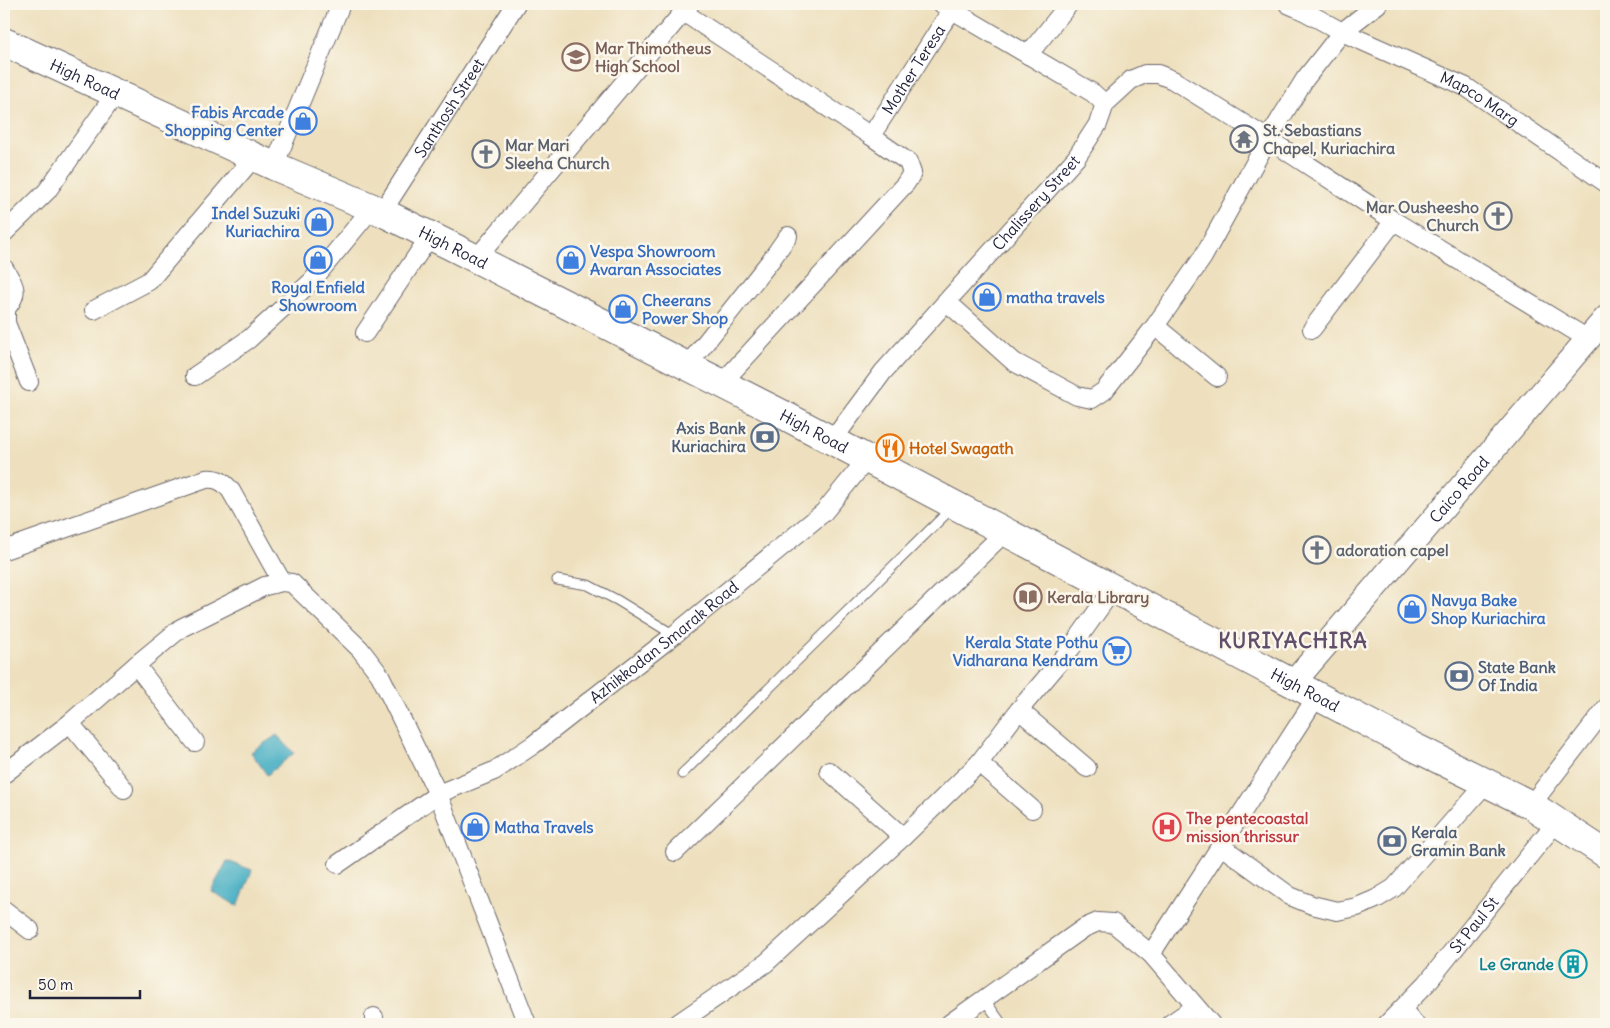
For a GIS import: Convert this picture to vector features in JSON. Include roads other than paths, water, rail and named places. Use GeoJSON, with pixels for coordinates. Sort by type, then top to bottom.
{"type":"FeatureCollection","features":[{"type":"Feature","properties":{"kind":"main road","name":"High Road"},"geometry":{"type":"LineString","coordinates":[[4,42],[264,161],[377,210],[476,259],[832,441],[1317,696],[1531,805],[1606,854]]}},
{"type":"Feature","properties":{"kind":"street"},"geometry":{"type":"LineString","coordinates":[[94,310],[149,280],[264,161],[341,4]]}},
{"type":"Feature","properties":{"kind":"street","name":"Santhosh Street"},"geometry":{"type":"LineString","coordinates":[[195,376],[249,339],[312,281],[377,210],[516,4]]}},
{"type":"Feature","properties":{"kind":"street"},"geometry":{"type":"LineString","coordinates":[[1028,55],[1069,4]]}},
{"type":"Feature","properties":{"kind":"street","name":"Mapco Marg"},"geometry":{"type":"LineString","coordinates":[[1288,4],[1304,10],[1342,32],[1466,87],[1606,183]]}},
{"type":"Feature","properties":{"kind":"street"},"geometry":{"type":"LineString","coordinates":[[946,301],[1014,362],[1077,396],[1092,399],[1104,391],[1155,326],[1203,257],[1268,139],[1305,79],[1342,32],[1378,4]]}},
{"type":"Feature","properties":{"kind":"street"},"geometry":{"type":"LineString","coordinates":[[950,6],[1093,93],[1106,104],[1131,80],[1145,74],[1158,74],[1173,80],[1394,221],[1588,340]]}},
{"type":"Feature","properties":{"kind":"street","name":"Mother Teresa"},"geometry":{"type":"LineString","coordinates":[[871,136],[950,6]]}},
{"type":"Feature","properties":{"kind":"street"},"geometry":{"type":"LineString","coordinates":[[476,259],[686,8],[908,162],[912,173],[906,183],[721,384]]}},
{"type":"Feature","properties":{"kind":"street"},"geometry":{"type":"LineString","coordinates":[[4,233],[47,190],[116,93]]}},
{"type":"Feature","properties":{"kind":"street","name":"Chalissery Street"},"geometry":{"type":"LineString","coordinates":[[832,441],[883,372],[1076,158],[1098,124],[1106,104]]}},
{"type":"Feature","properties":{"kind":"street"},"geometry":{"type":"LineString","coordinates":[[1312,329],[1394,221]]}},
{"type":"Feature","properties":{"kind":"street"},"geometry":{"type":"LineString","coordinates":[[364,333],[430,236]]}},
{"type":"Feature","properties":{"kind":"street"},"geometry":{"type":"LineString","coordinates":[[687,366],[788,236]]}},
{"type":"Feature","properties":{"kind":"street"},"geometry":{"type":"LineString","coordinates":[[4,268],[15,288],[16,294],[12,302],[5,309],[6,324],[29,382]]}},
{"type":"Feature","properties":{"kind":"street","name":"Caico Road"},"geometry":{"type":"LineString","coordinates":[[1293,683],[1606,318]]}},
{"type":"Feature","properties":{"kind":"street"},"geometry":{"type":"LineString","coordinates":[[1155,326],[1217,377]]}},
{"type":"Feature","properties":{"kind":"street","name":"Azhikkodan Smarak Road"},"geometry":{"type":"LineString","coordinates":[[338,864],[438,794],[494,770],[533,744],[674,635],[824,512],[866,459]]}},
{"type":"Feature","properties":{"kind":"street"},"geometry":{"type":"LineString","coordinates":[[4,550],[206,479],[215,478],[225,484],[231,491],[282,582]]}},
{"type":"Feature","properties":{"kind":"street"},"geometry":{"type":"LineString","coordinates":[[675,852],[1005,532]]}},
{"type":"Feature","properties":{"kind":"street"},"geometry":{"type":"LineString","coordinates":[[4,774],[70,723],[136,664],[182,628],[264,586],[282,582],[292,583],[360,649],[380,675],[438,794],[527,1024]]}},
{"type":"Feature","properties":{"kind":"street"},"geometry":{"type":"LineString","coordinates":[[677,1024],[766,963],[904,837],[979,763],[1019,710],[1069,650],[1113,589]]}},
{"type":"Feature","properties":{"kind":"street"},"geometry":{"type":"LineString","coordinates":[[136,664],[194,742]]}},
{"type":"Feature","properties":{"kind":"street"},"geometry":{"type":"LineString","coordinates":[[1151,954],[1317,696]]}},
{"type":"Feature","properties":{"kind":"street"},"geometry":{"type":"LineString","coordinates":[[1531,805],[1606,708]]}},
{"type":"Feature","properties":{"kind":"street"},"geometry":{"type":"LineString","coordinates":[[1019,710],[1087,768]]}},
{"type":"Feature","properties":{"kind":"street"},"geometry":{"type":"LineString","coordinates":[[70,723],[124,789]]}},
{"type":"Feature","properties":{"kind":"street"},"geometry":{"type":"LineString","coordinates":[[979,763],[1032,809]]}},
{"type":"Feature","properties":{"kind":"street"},"geometry":{"type":"LineString","coordinates":[[829,771],[904,837]]}},
{"type":"Feature","properties":{"kind":"street"},"geometry":{"type":"LineString","coordinates":[[1220,846],[1290,896],[1312,905],[1337,911],[1357,907],[1376,899],[1394,888],[1486,782]]}},
{"type":"Feature","properties":{"kind":"street","name":"St Paul St"},"geometry":{"type":"LineString","coordinates":[[1387,1024],[1427,983],[1557,821]]}},
{"type":"Feature","properties":{"kind":"street"},"geometry":{"type":"LineString","coordinates":[[4,910],[30,930]]}},
{"type":"Feature","properties":{"kind":"street"},"geometry":{"type":"LineString","coordinates":[[949,1024],[1084,928],[1098,922],[1113,923],[1151,954],[1211,1024]]}},
{"type":"Feature","properties":{"kind":"street"},"geometry":{"type":"LineString","coordinates":[[1170,1024],[1195,1007]]}},
{"type":"Feature","properties":{"kind":"street"},"geometry":{"type":"LineString","coordinates":[[1402,1009],[1415,1024]]}},
{"type":"Feature","properties":{"kind":"lane"},"geometry":{"type":"LineString","coordinates":[[682,774],[955,505]]}},
{"type":"Feature","properties":{"kind":"lane"},"geometry":{"type":"LineString","coordinates":[[558,580],[588,585],[617,600],[674,635]]}},
{"type":"Feature","properties":{"kind":"lane"},"geometry":{"type":"LineString","coordinates":[[984,999],[1002,1024]]}},
{"type":"Feature","properties":{"kind":"water"},"geometry":{"type":"Polygon","coordinates":[[[277,735],[294,753],[267,775],[251,752],[277,735]]]}},
{"type":"Feature","properties":{"kind":"water"},"geometry":{"type":"Polygon","coordinates":[[[227,861],[252,870],[238,906],[211,891],[227,861]]]}},
{"type":"Feature","properties":{"kind":"place","name":"Mar Thimotheus High School"},"geometry":{"type":"Point","coordinates":[576,57]}},
{"type":"Feature","properties":{"kind":"place","name":"Fabis Arcade Shopping Center"},"geometry":{"type":"Point","coordinates":[303,121]}},
{"type":"Feature","properties":{"kind":"place","name":"St. Sebastians Chapel, Kuriachira"},"geometry":{"type":"Point","coordinates":[1244,139]}},
{"type":"Feature","properties":{"kind":"place","name":"Mar Mari Sleeha Church"},"geometry":{"type":"Point","coordinates":[486,154]}},
{"type":"Feature","properties":{"kind":"place","name":"Mar Ousheesho Church"},"geometry":{"type":"Point","coordinates":[1498,216]}},
{"type":"Feature","properties":{"kind":"place","name":"Indel Suzuki Kuriachira"},"geometry":{"type":"Point","coordinates":[319,222]}},
{"type":"Feature","properties":{"kind":"place","name":"Royal Enfield Showroom"},"geometry":{"type":"Point","coordinates":[318,260]}},
{"type":"Feature","properties":{"kind":"place","name":"Vespa Showroom Avaran Associates"},"geometry":{"type":"Point","coordinates":[571,260]}},
{"type":"Feature","properties":{"kind":"place","name":"matha travels"},"geometry":{"type":"Point","coordinates":[987,297]}},
{"type":"Feature","properties":{"kind":"place","name":"Cheerans Power Shop"},"geometry":{"type":"Point","coordinates":[623,309]}},
{"type":"Feature","properties":{"kind":"place","name":"Axis Bank Kuriachira"},"geometry":{"type":"Point","coordinates":[765,437]}},
{"type":"Feature","properties":{"kind":"place","name":"Hotel Swagath"},"geometry":{"type":"Point","coordinates":[890,448]}},
{"type":"Feature","properties":{"kind":"place","name":"adoration capel"},"geometry":{"type":"Point","coordinates":[1317,550]}},
{"type":"Feature","properties":{"kind":"place","name":"Kerala Library"},"geometry":{"type":"Point","coordinates":[1028,597]}},
{"type":"Feature","properties":{"kind":"place","name":"Navya Bake Shop Kuriachira"},"geometry":{"type":"Point","coordinates":[1412,609]}},
{"type":"Feature","properties":{"kind":"place","name":"Kerala State Pothu Vidharana Kendram"},"geometry":{"type":"Point","coordinates":[1117,651]}},
{"type":"Feature","properties":{"kind":"place","name":"State Bank Of India"},"geometry":{"type":"Point","coordinates":[1459,676]}},
{"type":"Feature","properties":{"kind":"place","name":"Matha Travels"},"geometry":{"type":"Point","coordinates":[475,827]}},
{"type":"Feature","properties":{"kind":"place","name":"The pentecoastal mission thrissur"},"geometry":{"type":"Point","coordinates":[1167,827]}},
{"type":"Feature","properties":{"kind":"place","name":"Kerala Gramin Bank"},"geometry":{"type":"Point","coordinates":[1392,841]}},
{"type":"Feature","properties":{"kind":"place","name":"Le Grande"},"geometry":{"type":"Point","coordinates":[1573,964]}},
{"type":"Feature","properties":{"kind":"district","name":"KURIYACHIRA"},"geometry":{"type":"Point","coordinates":[1293,640]}}]}
